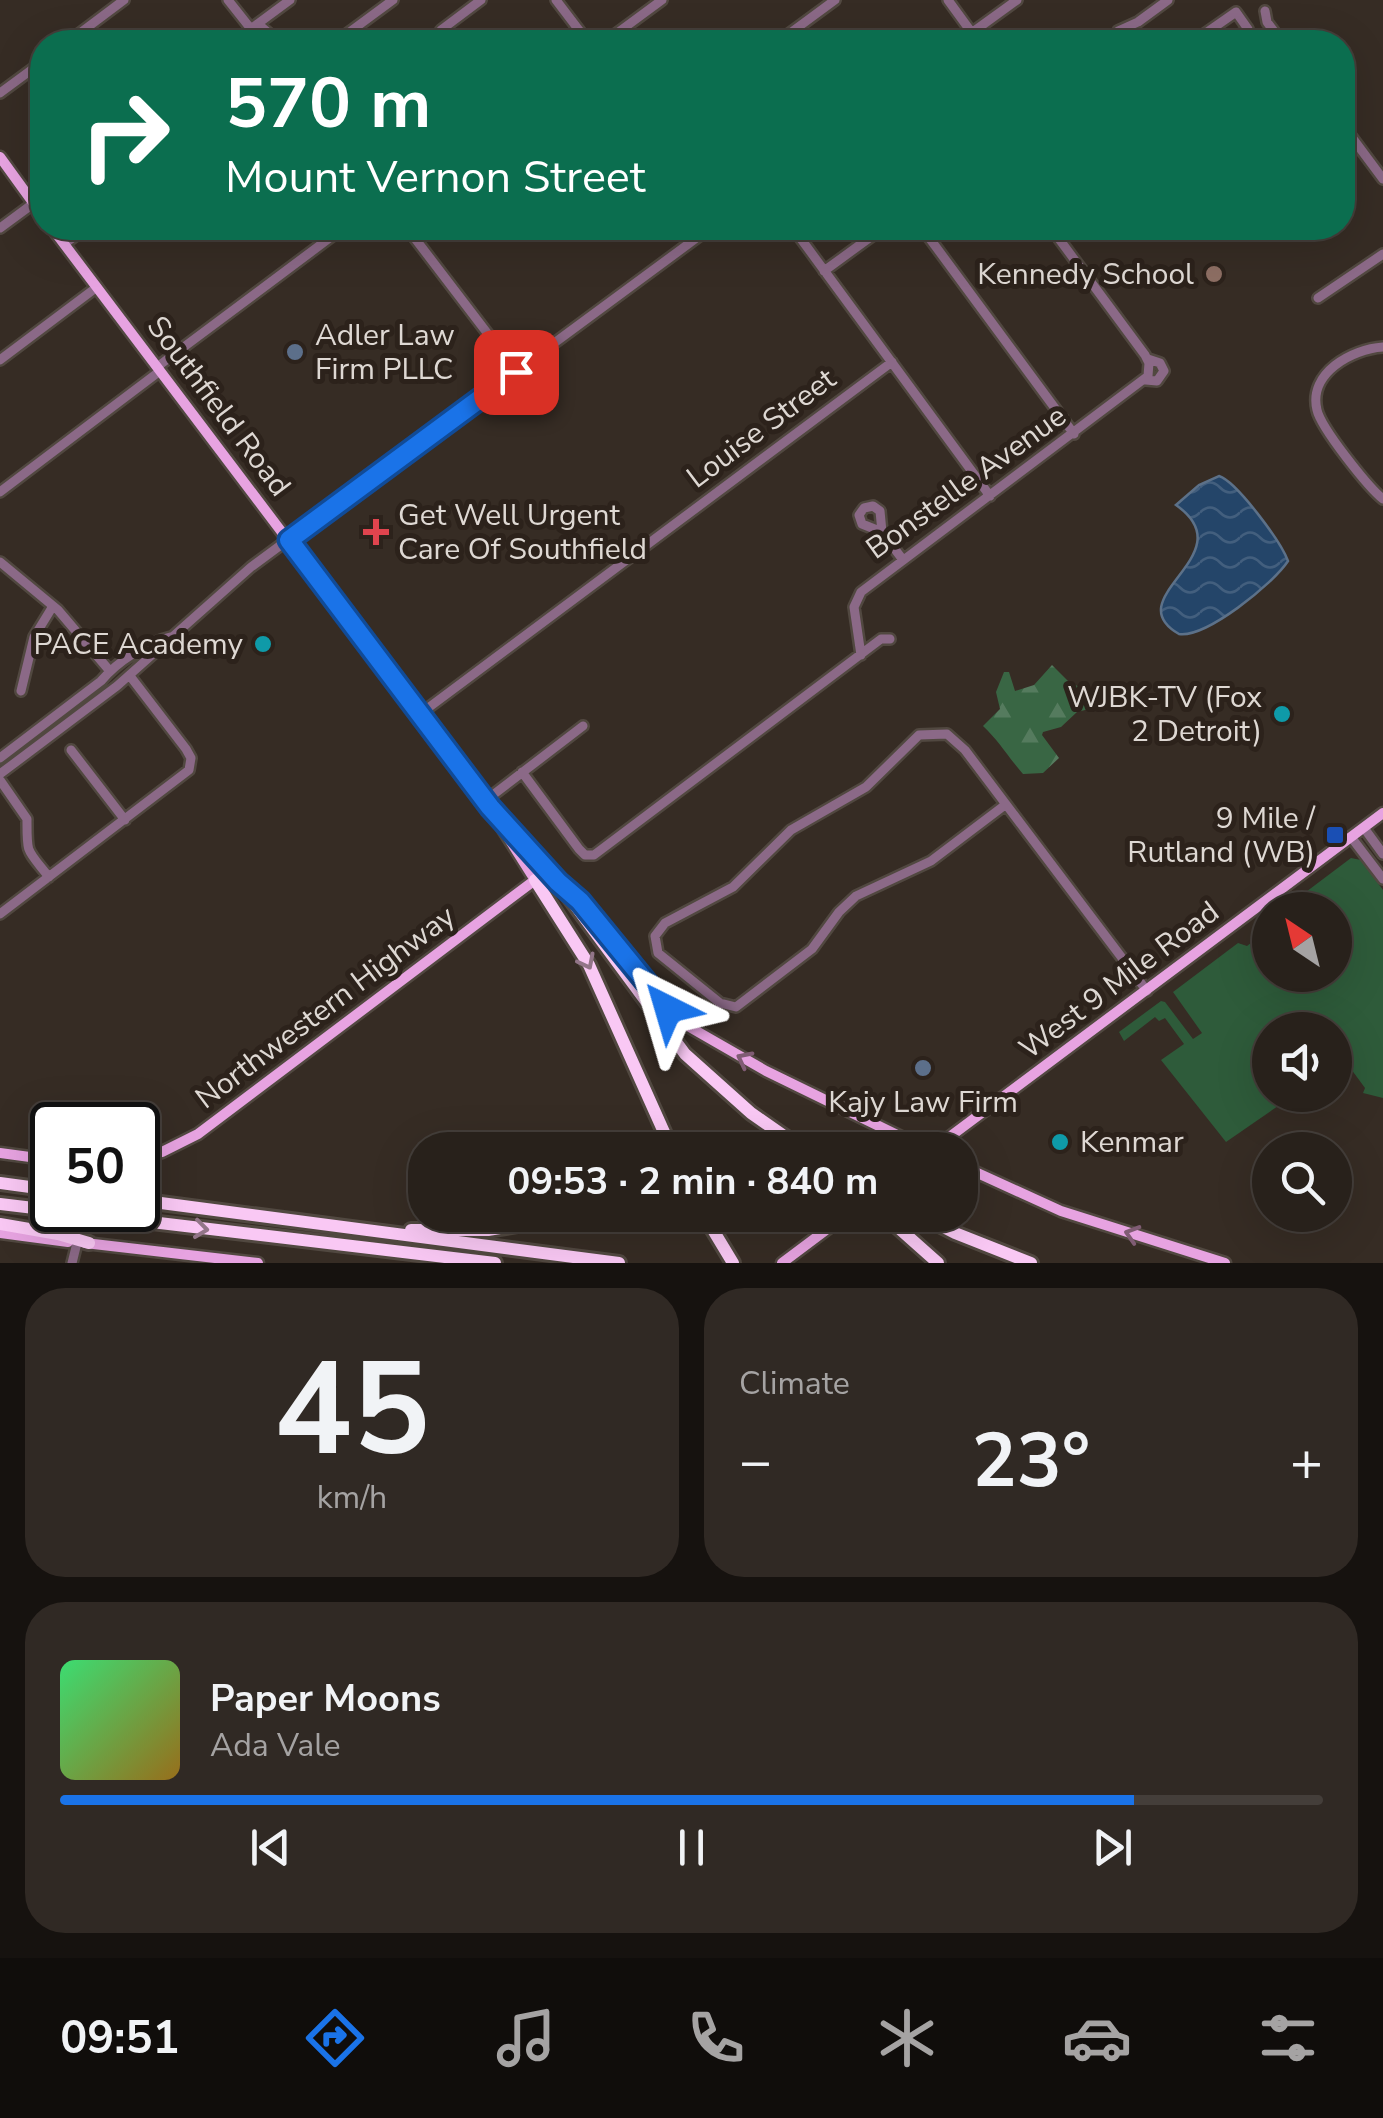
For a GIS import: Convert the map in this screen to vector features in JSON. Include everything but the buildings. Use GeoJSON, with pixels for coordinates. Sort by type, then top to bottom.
{"type":"FeatureCollection","features":[{"type":"Feature","properties":{"kind":"highway"},"geometry":{"type":"LineString","coordinates":[[536,880],[589,965],[664,1132]]}},
{"type":"Feature","properties":{"kind":"highway"},"geometry":{"type":"LineString","coordinates":[[558,882],[676,1043],[700,1070],[779,1132]]}},
{"type":"Feature","properties":{"kind":"highway"},"geometry":{"type":"LineString","coordinates":[[738,1102],[788,1132]]}},
{"type":"Feature","properties":{"kind":"highway"},"geometry":{"type":"LineString","coordinates":[[0,1183],[30,1187]]}},
{"type":"Feature","properties":{"kind":"highway"},"geometry":{"type":"LineString","coordinates":[[160,1203],[408,1230]]}},
{"type":"Feature","properties":{"kind":"highway"},"geometry":{"type":"LineString","coordinates":[[160,1203],[619,1263]]}},
{"type":"Feature","properties":{"kind":"highway"},"geometry":{"type":"LineString","coordinates":[[0,1204],[460,1263]]}},
{"type":"Feature","properties":{"kind":"highway"},"geometry":{"type":"LineString","coordinates":[[0,1224],[83,1243]]}},
{"type":"Feature","properties":{"kind":"highway"},"geometry":{"type":"LineString","coordinates":[[713,1232],[733,1263]]}},
{"type":"Feature","properties":{"kind":"highway"},"geometry":{"type":"LineString","coordinates":[[904,1232],[940,1263]]}},
{"type":"Feature","properties":{"kind":"highway"},"geometry":{"type":"LineString","coordinates":[[910,1232],[940,1263]]}},
{"type":"Feature","properties":{"kind":"highway"},"geometry":{"type":"LineString","coordinates":[[953,1232],[1031,1263]]}},
{"type":"Feature","properties":{"kind":"highway"},"geometry":{"type":"LineString","coordinates":[[391,1253],[495,1263]]}},
{"type":"Feature","properties":{"kind":"main road"},"geometry":{"type":"LineString","coordinates":[[0,157],[30,197]]}},
{"type":"Feature","properties":{"kind":"main road","name":"Southfield Road"},"geometry":{"type":"LineString","coordinates":[[61,240],[488,804],[536,880]]}},
{"type":"Feature","properties":{"kind":"main road","name":"Southfield Road"},"geometry":{"type":"LineString","coordinates":[[488,804],[580,901],[668,1009],[700,1036],[894,1132]]}},
{"type":"Feature","properties":{"kind":"main road","name":"West 9 Mile Road"},"geometry":{"type":"LineString","coordinates":[[955,1132],[1383,813]]}},
{"type":"Feature","properties":{"kind":"main road","name":"Northwestern Highway"},"geometry":{"type":"LineString","coordinates":[[160,1153],[198,1134],[536,880]]}},
{"type":"Feature","properties":{"kind":"main road"},"geometry":{"type":"LineString","coordinates":[[0,1153],[30,1157]]}},
{"type":"Feature","properties":{"kind":"main road"},"geometry":{"type":"LineString","coordinates":[[978,1173],[1061,1211],[1225,1263]]}},
{"type":"Feature","properties":{"kind":"main road"},"geometry":{"type":"LineString","coordinates":[[782,1263],[823,1232]]}},
{"type":"Feature","properties":{"kind":"main road"},"geometry":{"type":"LineString","coordinates":[[0,1233],[258,1263]]}},
{"type":"Feature","properties":{"kind":"street"},"geometry":{"type":"LineString","coordinates":[[84,30],[124,0]]}},
{"type":"Feature","properties":{"kind":"street"},"geometry":{"type":"LineString","coordinates":[[228,0],[260,30]]}},
{"type":"Feature","properties":{"kind":"street"},"geometry":{"type":"LineString","coordinates":[[249,30],[290,0]]}},
{"type":"Feature","properties":{"kind":"street"},"geometry":{"type":"LineString","coordinates":[[352,30],[393,0]]}},
{"type":"Feature","properties":{"kind":"street"},"geometry":{"type":"LineString","coordinates":[[441,30],[481,0]]}},
{"type":"Feature","properties":{"kind":"street"},"geometry":{"type":"LineString","coordinates":[[556,0],[579,30]]}},
{"type":"Feature","properties":{"kind":"street"},"geometry":{"type":"LineString","coordinates":[[621,30],[662,0]]}},
{"type":"Feature","properties":{"kind":"street"},"geometry":{"type":"LineString","coordinates":[[794,30],[835,0]]}},
{"type":"Feature","properties":{"kind":"street"},"geometry":{"type":"LineString","coordinates":[[948,0],[970,30]]}},
{"type":"Feature","properties":{"kind":"street"},"geometry":{"type":"LineString","coordinates":[[976,30],[1016,0]]}},
{"type":"Feature","properties":{"kind":"street"},"geometry":{"type":"LineString","coordinates":[[1122,30],[1168,0]]}},
{"type":"Feature","properties":{"kind":"street"},"geometry":{"type":"LineString","coordinates":[[1247,30],[1253,15],[1270,0]]}},
{"type":"Feature","properties":{"kind":"street"},"geometry":{"type":"LineString","coordinates":[[1210,30],[1236,12],[1253,15],[1273,30]]}},
{"type":"Feature","properties":{"kind":"street"},"geometry":{"type":"LineString","coordinates":[[0,93],[30,71]]}},
{"type":"Feature","properties":{"kind":"street"},"geometry":{"type":"LineString","coordinates":[[1355,141],[1383,178]]}},
{"type":"Feature","properties":{"kind":"street"},"geometry":{"type":"LineString","coordinates":[[0,228],[30,199]]}},
{"type":"Feature","properties":{"kind":"street"},"geometry":{"type":"LineString","coordinates":[[64,244],[70,240]]}},
{"type":"Feature","properties":{"kind":"street"},"geometry":{"type":"LineString","coordinates":[[0,492],[327,240]]}},
{"type":"Feature","properties":{"kind":"street"},"geometry":{"type":"LineString","coordinates":[[416,240],[516,372]]}},
{"type":"Feature","properties":{"kind":"street"},"geometry":{"type":"LineString","coordinates":[[49,877],[28,850],[24,839],[27,819],[0,777],[130,676],[241,576],[694,240]]}},
{"type":"Feature","properties":{"kind":"street"},"geometry":{"type":"LineString","coordinates":[[802,240],[990,496]]}},
{"type":"Feature","properties":{"kind":"street"},"geometry":{"type":"LineString","coordinates":[[824,270],[866,240]]}},
{"type":"Feature","properties":{"kind":"street"},"geometry":{"type":"LineString","coordinates":[[931,240],[1074,434]]}},
{"type":"Feature","properties":{"kind":"street","name":"Bonstelle Avenue"},"geometry":{"type":"LineString","coordinates":[[861,655],[854,612],[858,596],[1148,376],[1148,360],[1060,240]]}},
{"type":"Feature","properties":{"kind":"street"},"geometry":{"type":"LineString","coordinates":[[1318,298],[1383,254]]}},
{"type":"Feature","properties":{"kind":"street"},"geometry":{"type":"LineString","coordinates":[[0,360],[97,287]]}},
{"type":"Feature","properties":{"kind":"street"},"geometry":{"type":"LineString","coordinates":[[1383,348],[1336,363],[1324,377],[1316,404],[1322,424],[1383,499]]}},
{"type":"Feature","properties":{"kind":"street","name":"Louise Street"},"geometry":{"type":"LineString","coordinates":[[420,714],[892,362]]}},
{"type":"Feature","properties":{"kind":"street"},"geometry":{"type":"LineString","coordinates":[[882,532],[903,560]]}},
{"type":"Feature","properties":{"kind":"street"},"geometry":{"type":"LineString","coordinates":[[0,562],[54,606],[109,670]]}},
{"type":"Feature","properties":{"kind":"street"},"geometry":{"type":"LineString","coordinates":[[20,691],[34,637],[54,606]]}},
{"type":"Feature","properties":{"kind":"street"},"geometry":{"type":"LineString","coordinates":[[0,758],[109,670],[155,641],[174,636]]}},
{"type":"Feature","properties":{"kind":"street"},"geometry":{"type":"LineString","coordinates":[[522,772],[585,855],[599,853],[861,655],[890,638]]}},
{"type":"Feature","properties":{"kind":"street"},"geometry":{"type":"LineString","coordinates":[[0,914],[185,774],[190,764],[186,749],[130,676]]}},
{"type":"Feature","properties":{"kind":"street"},"geometry":{"type":"LineString","coordinates":[[488,804],[582,726]]}},
{"type":"Feature","properties":{"kind":"street"},"geometry":{"type":"LineString","coordinates":[[1006,805],[931,860],[856,896],[812,949],[736,1007],[720,1003],[658,953],[655,936],[665,923],[733,886],[786,834],[855,796],[922,734],[942,733],[957,740],[1147,991]]}},
{"type":"Feature","properties":{"kind":"street"},"geometry":{"type":"LineString","coordinates":[[71,750],[125,820]]}},
{"type":"Feature","properties":{"kind":"street"},"geometry":{"type":"LineString","coordinates":[[1364,828],[1383,854]]}},
{"type":"Feature","properties":{"kind":"street"},"geometry":{"type":"LineString","coordinates":[[1352,837],[1383,879]]}},
{"type":"Feature","properties":{"kind":"street"},"geometry":{"type":"LineString","coordinates":[[72,1263],[83,1243]]}},
{"type":"Feature","properties":{"kind":"green space"},"geometry":{"type":"Polygon","coordinates":[[[1052,665],[1068,681],[1101,696],[1097,707],[1077,712],[1061,727],[1043,732],[1059,758],[1043,773],[1023,774],[983,726],[1000,709],[996,692],[1004,672],[1009,672],[1015,691],[1034,685],[1052,665]]]}},
{"type":"Feature","properties":{"kind":"green space"},"geometry":{"type":"Polygon","coordinates":[[[1351,858],[1361,860],[1383,890],[1383,1098],[1363,1093],[1365,1088],[1352,1070],[1352,1012],[1252,1012],[1252,1112],[1269,1112],[1226,1142],[1161,1060],[1184,1044],[1165,1018],[1159,1021],[1155,1017],[1124,1041],[1119,1032],[1161,1001],[1193,1039],[1202,1033],[1173,992],[1238,943],[1247,946],[1252,942],[1252,992],[1352,992],[1352,892],[1306,892],[1351,858]]]}},
{"type":"Feature","properties":{"kind":"water"},"geometry":{"type":"Polygon","coordinates":[[[1219,476],[1258,514],[1288,561],[1238,608],[1205,628],[1179,634],[1163,620],[1162,605],[1197,541],[1194,523],[1176,505],[1199,485],[1219,476]]]}},
{"type":"Feature","properties":{"kind":"place","name":"Kennedy School"},"geometry":{"type":"Point","coordinates":[1214,274]}},
{"type":"Feature","properties":{"kind":"place","name":"Adler Law Firm PLLC"},"geometry":{"type":"Point","coordinates":[295,352]}},
{"type":"Feature","properties":{"kind":"place","name":"Get Well Urgent Care Of Southfield"},"geometry":{"type":"Point","coordinates":[376,532]}},
{"type":"Feature","properties":{"kind":"place","name":"PACE Academy"},"geometry":{"type":"Point","coordinates":[263,644]}},
{"type":"Feature","properties":{"kind":"place","name":"WJBK-TV (Fox 2 Detroit)"},"geometry":{"type":"Point","coordinates":[1282,714]}},
{"type":"Feature","properties":{"kind":"place","name":"9 Mile / Rutland (WB)"},"geometry":{"type":"Point","coordinates":[1335,835]}},
{"type":"Feature","properties":{"kind":"place","name":"Kajy Law Firm"},"geometry":{"type":"Point","coordinates":[923,1068]}},
{"type":"Feature","properties":{"kind":"place","name":"Kenmar"},"geometry":{"type":"Point","coordinates":[1060,1142]}},
{"type":"Feature","properties":{"kind":"route"},"geometry":{"type":"LineString","coordinates":[[516,372],[289,540],[490,807],[580,901],[668,1009]]}}]}
